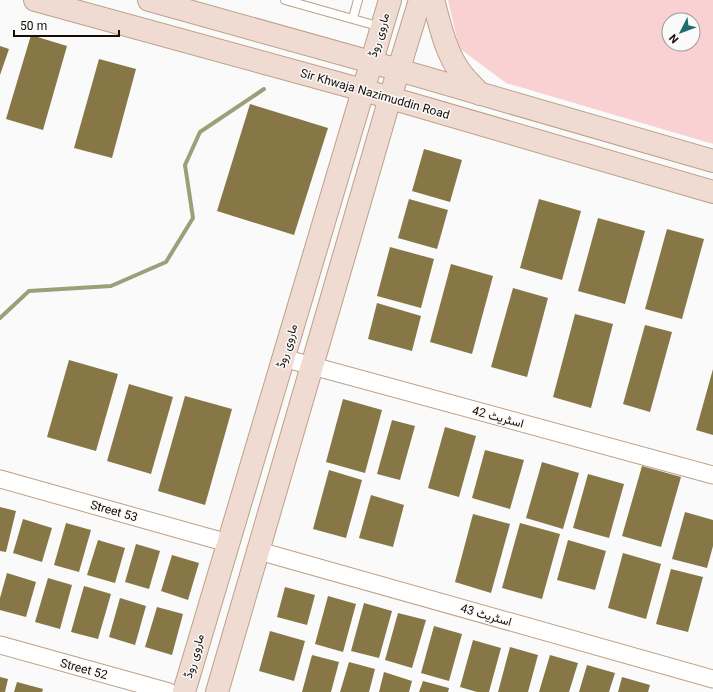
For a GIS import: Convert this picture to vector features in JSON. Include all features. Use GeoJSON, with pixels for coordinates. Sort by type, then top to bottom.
{"type":"FeatureCollection","features":[{"type":"Feature","properties":{"kind":"street","name":"Sir Khwaja Nazimuddin Road"},"geometry":{"type":"LineString","coordinates":[[35,0],[363,90],[713,192]]}},
{"type":"Feature","properties":{"kind":"street"},"geometry":{"type":"LineString","coordinates":[[148,0],[371,62],[713,161]]}},
{"type":"Feature","properties":{"kind":"street","name":"ماروی روڈ"},"geometry":{"type":"LineString","coordinates":[[184,692],[390,0]]}},
{"type":"Feature","properties":{"kind":"street"},"geometry":{"type":"LineString","coordinates":[[217,692],[390,98],[420,0]]}},
{"type":"Feature","properties":{"kind":"street"},"geometry":{"type":"LineString","coordinates":[[433,0],[443,35],[452,58],[460,72],[481,94]]}},
{"type":"Feature","properties":{"kind":"street"},"geometry":{"type":"LineString","coordinates":[[324,50],[359,49],[368,44],[381,29]]}},
{"type":"Feature","properties":{"kind":"street","name":"اسٹریٹ 42"},"geometry":{"type":"LineString","coordinates":[[283,358],[713,475]]}},
{"type":"Feature","properties":{"kind":"street","name":"Street 53"},"geometry":{"type":"LineString","coordinates":[[0,479],[228,543]]}},
{"type":"Feature","properties":{"kind":"street"},"geometry":{"type":"LineString","coordinates":[[228,543],[259,551]]}},
{"type":"Feature","properties":{"kind":"street","name":"اسٹریٹ 43"},"geometry":{"type":"LineString","coordinates":[[259,551],[713,679]]}},
{"type":"Feature","properties":{"kind":"street","name":"Street 52"},"geometry":{"type":"LineString","coordinates":[[0,645],[169,692]]}},
{"type":"Feature","properties":{"kind":"lane"},"geometry":{"type":"LineString","coordinates":[[286,0],[353,18],[381,29]]}},
{"type":"Feature","properties":{"kind":"lane"},"geometry":{"type":"LineString","coordinates":[[353,18],[358,0]]}},
{"type":"Feature","properties":{"kind":"shaded area"},"geometry":{"type":"Polygon","coordinates":[[[448,0],[713,0],[713,144],[506,83],[459,48],[448,0]]]}},
{"type":"Feature","properties":{"kind":"building"},"geometry":{"type":"Polygon","coordinates":[[[31,35],[67,46],[43,130],[6,119],[31,35]]]}},
{"type":"Feature","properties":{"kind":"building"},"geometry":{"type":"Polygon","coordinates":[[[0,46],[9,49],[0,75],[0,46]]]}},
{"type":"Feature","properties":{"kind":"building"},"geometry":{"type":"Polygon","coordinates":[[[99,59],[136,69],[112,158],[74,148],[99,59]]]}},
{"type":"Feature","properties":{"kind":"building"},"geometry":{"type":"Polygon","coordinates":[[[250,104],[328,128],[294,235],[217,211],[250,104]]]}},
{"type":"Feature","properties":{"kind":"building"},"geometry":{"type":"Polygon","coordinates":[[[424,149],[462,160],[450,202],[412,191],[424,149]]]}},
{"type":"Feature","properties":{"kind":"building"},"geometry":{"type":"Polygon","coordinates":[[[409,199],[448,210],[437,249],[398,238],[409,199]]]}},
{"type":"Feature","properties":{"kind":"building"},"geometry":{"type":"Polygon","coordinates":[[[539,199],[581,211],[562,280],[520,268],[539,199]]]}},
{"type":"Feature","properties":{"kind":"building"},"geometry":{"type":"Polygon","coordinates":[[[598,218],[645,231],[625,304],[578,291],[598,218]]]}},
{"type":"Feature","properties":{"kind":"building"},"geometry":{"type":"Polygon","coordinates":[[[667,229],[704,239],[682,319],[645,309],[667,229]]]}},
{"type":"Feature","properties":{"kind":"building"},"geometry":{"type":"Polygon","coordinates":[[[390,247],[434,259],[421,308],[377,296],[390,247]]]}},
{"type":"Feature","properties":{"kind":"building"},"geometry":{"type":"Polygon","coordinates":[[[451,264],[493,276],[472,354],[430,342],[451,264]]]}},
{"type":"Feature","properties":{"kind":"building"},"geometry":{"type":"Polygon","coordinates":[[[513,288],[548,298],[527,377],[491,367],[513,288]]]}},
{"type":"Feature","properties":{"kind":"building"},"geometry":{"type":"Polygon","coordinates":[[[377,303],[421,316],[412,351],[368,339],[377,303]]]}},
{"type":"Feature","properties":{"kind":"building"},"geometry":{"type":"Polygon","coordinates":[[[575,314],[613,324],[591,408],[553,397],[575,314]]]}},
{"type":"Feature","properties":{"kind":"building"},"geometry":{"type":"Polygon","coordinates":[[[645,325],[672,332],[650,412],[623,404],[645,325]]]}},
{"type":"Feature","properties":{"kind":"building"},"geometry":{"type":"Polygon","coordinates":[[[69,360],[118,374],[96,451],[47,437],[69,360]]]}},
{"type":"Feature","properties":{"kind":"building"},"geometry":{"type":"Polygon","coordinates":[[[713,369],[713,435],[696,430],[713,369]]]}},
{"type":"Feature","properties":{"kind":"building"},"geometry":{"type":"Polygon","coordinates":[[[129,384],[173,397],[151,474],[107,461],[129,384]]]}},
{"type":"Feature","properties":{"kind":"building"},"geometry":{"type":"Polygon","coordinates":[[[185,396],[232,409],[205,505],[158,491],[185,396]]]}},
{"type":"Feature","properties":{"kind":"building"},"geometry":{"type":"Polygon","coordinates":[[[343,399],[382,410],[365,473],[326,462],[343,399]]]}},
{"type":"Feature","properties":{"kind":"building"},"geometry":{"type":"Polygon","coordinates":[[[392,420],[415,426],[400,480],[377,474],[392,420]]]}},
{"type":"Feature","properties":{"kind":"building"},"geometry":{"type":"Polygon","coordinates":[[[445,427],[476,436],[459,497],[428,488],[445,427]]]}},
{"type":"Feature","properties":{"kind":"building"},"geometry":{"type":"Polygon","coordinates":[[[485,450],[524,460],[510,509],[472,498],[485,450]]]}},
{"type":"Feature","properties":{"kind":"building"},"geometry":{"type":"Polygon","coordinates":[[[542,462],[579,473],[563,529],[526,518],[542,462]]]}},
{"type":"Feature","properties":{"kind":"building"},"geometry":{"type":"Polygon","coordinates":[[[642,466],[681,477],[661,547],[622,536],[642,466]]]}},
{"type":"Feature","properties":{"kind":"building"},"geometry":{"type":"Polygon","coordinates":[[[329,470],[362,480],[346,538],[313,529],[329,470]]]}},
{"type":"Feature","properties":{"kind":"building"},"geometry":{"type":"Polygon","coordinates":[[[588,474],[624,484],[609,538],[573,528],[588,474]]]}},
{"type":"Feature","properties":{"kind":"building"},"geometry":{"type":"Polygon","coordinates":[[[371,495],[404,505],[393,547],[359,538],[371,495]]]}},
{"type":"Feature","properties":{"kind":"building"},"geometry":{"type":"Polygon","coordinates":[[[0,507],[16,511],[6,552],[0,551],[0,507]]]}},
{"type":"Feature","properties":{"kind":"building"},"geometry":{"type":"Polygon","coordinates":[[[685,512],[713,520],[713,546],[707,568],[672,559],[685,512]]]}},
{"type":"Feature","properties":{"kind":"building"},"geometry":{"type":"Polygon","coordinates":[[[473,514],[510,524],[491,593],[455,582],[473,514]]]}},
{"type":"Feature","properties":{"kind":"building"},"geometry":{"type":"Polygon","coordinates":[[[23,519],[52,528],[42,562],[13,553],[23,519]]]}},
{"type":"Feature","properties":{"kind":"building"},"geometry":{"type":"Polygon","coordinates":[[[66,523],[91,530],[79,572],[54,565],[66,523]]]}},
{"type":"Feature","properties":{"kind":"building"},"geometry":{"type":"Polygon","coordinates":[[[520,523],[560,534],[542,599],[502,588],[520,523]]]}},
{"type":"Feature","properties":{"kind":"building"},"geometry":{"type":"Polygon","coordinates":[[[98,540],[125,548],[115,583],[87,575],[98,540]]]}},
{"type":"Feature","properties":{"kind":"building"},"geometry":{"type":"Polygon","coordinates":[[[568,540],[606,551],[595,590],[557,580],[568,540]]]}},
{"type":"Feature","properties":{"kind":"building"},"geometry":{"type":"Polygon","coordinates":[[[136,544],[160,551],[149,589],[125,582],[136,544]]]}},
{"type":"Feature","properties":{"kind":"building"},"geometry":{"type":"Polygon","coordinates":[[[623,553],[661,564],[646,619],[608,608],[623,553]]]}},
{"type":"Feature","properties":{"kind":"building"},"geometry":{"type":"Polygon","coordinates":[[[172,555],[199,563],[188,600],[161,591],[172,555]]]}},
{"type":"Feature","properties":{"kind":"building"},"geometry":{"type":"Polygon","coordinates":[[[671,569],[703,577],[688,632],[656,624],[671,569]]]}},
{"type":"Feature","properties":{"kind":"building"},"geometry":{"type":"Polygon","coordinates":[[[7,573],[36,582],[26,617],[0,610],[0,598],[7,573]]]}},
{"type":"Feature","properties":{"kind":"building"},"geometry":{"type":"Polygon","coordinates":[[[48,578],[72,585],[60,629],[35,622],[48,578]]]}},
{"type":"Feature","properties":{"kind":"building"},"geometry":{"type":"Polygon","coordinates":[[[84,586],[111,594],[98,639],[71,632],[84,586]]]}},
{"type":"Feature","properties":{"kind":"building"},"geometry":{"type":"Polygon","coordinates":[[[285,587],[315,595],[307,625],[277,617],[285,587]]]}},
{"type":"Feature","properties":{"kind":"building"},"geometry":{"type":"Polygon","coordinates":[[[328,596],[356,604],[343,652],[315,644],[328,596]]]}},
{"type":"Feature","properties":{"kind":"building"},"geometry":{"type":"Polygon","coordinates":[[[120,598],[146,606],[135,645],[109,637],[120,598]]]}},
{"type":"Feature","properties":{"kind":"building"},"geometry":{"type":"Polygon","coordinates":[[[364,603],[392,611],[379,658],[351,651],[364,603]]]}},
{"type":"Feature","properties":{"kind":"building"},"geometry":{"type":"Polygon","coordinates":[[[157,607],[183,614],[172,655],[145,647],[157,607]]]}},
{"type":"Feature","properties":{"kind":"building"},"geometry":{"type":"Polygon","coordinates":[[[398,613],[426,620],[412,668],[385,660],[398,613]]]}},
{"type":"Feature","properties":{"kind":"building"},"geometry":{"type":"Polygon","coordinates":[[[434,626],[462,634],[449,681],[421,673],[434,626]]]}},
{"type":"Feature","properties":{"kind":"building"},"geometry":{"type":"Polygon","coordinates":[[[270,631],[305,641],[294,681],[259,671],[270,631]]]}},
{"type":"Feature","properties":{"kind":"building"},"geometry":{"type":"Polygon","coordinates":[[[473,640],[501,648],[489,692],[477,692],[460,687],[473,640]]]}},
{"type":"Feature","properties":{"kind":"building"},"geometry":{"type":"Polygon","coordinates":[[[510,647],[538,655],[528,692],[498,692],[510,647]]]}},
{"type":"Feature","properties":{"kind":"building"},"geometry":{"type":"Polygon","coordinates":[[[312,655],[339,662],[331,692],[302,692],[312,655]]]}},
{"type":"Feature","properties":{"kind":"building"},"geometry":{"type":"Polygon","coordinates":[[[550,655],[578,663],[569,692],[539,692],[550,655]]]}},
{"type":"Feature","properties":{"kind":"building"},"geometry":{"type":"Polygon","coordinates":[[[349,662],[375,669],[369,692],[340,692],[349,662]]]}},
{"type":"Feature","properties":{"kind":"building"},"geometry":{"type":"Polygon","coordinates":[[[587,665],[615,673],[609,692],[579,692],[587,665]]]}},
{"type":"Feature","properties":{"kind":"building"},"geometry":{"type":"Polygon","coordinates":[[[384,672],[412,681],[409,692],[379,692],[384,672]]]}},
{"type":"Feature","properties":{"kind":"building"},"geometry":{"type":"Polygon","coordinates":[[[0,677],[8,679],[5,692],[0,692],[0,677]]]}},
{"type":"Feature","properties":{"kind":"building"},"geometry":{"type":"Polygon","coordinates":[[[622,677],[650,685],[648,692],[618,692],[622,677]]]}},
{"type":"Feature","properties":{"kind":"building"},"geometry":{"type":"Polygon","coordinates":[[[423,681],[449,688],[448,692],[419,692],[423,681]]]}},
{"type":"Feature","properties":{"kind":"building"},"geometry":{"type":"Polygon","coordinates":[[[17,682],[43,689],[42,692],[14,692],[17,682]]]}},
{"type":"Feature","properties":{"kind":"waterway"},"geometry":{"type":"LineString","coordinates":[[0,318],[29,291],[111,286],[166,262],[193,218],[185,165],[200,132],[264,89]]}}]}
